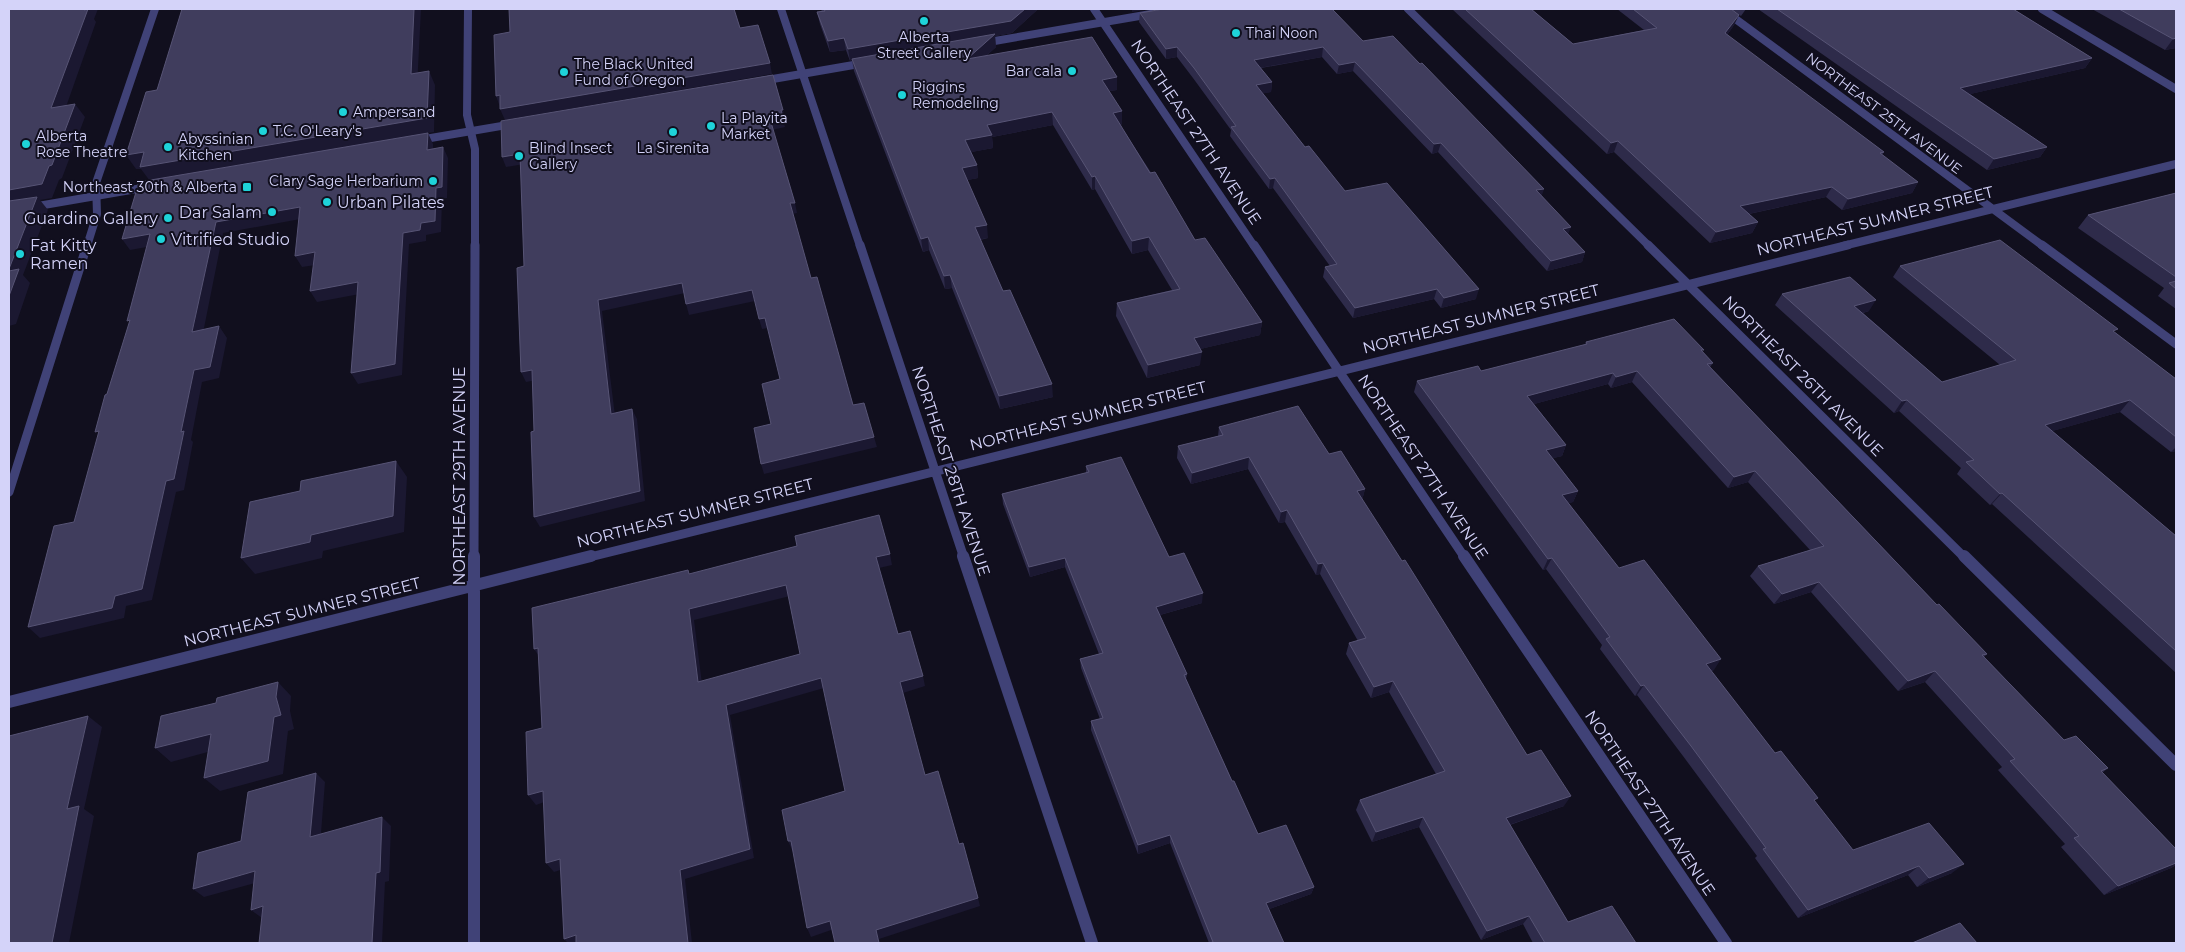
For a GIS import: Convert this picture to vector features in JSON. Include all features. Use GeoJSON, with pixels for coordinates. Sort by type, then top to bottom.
{"type":"FeatureCollection","features":[{"type":"Feature","properties":{"kind":"street"},"geometry":{"type":"LineString","coordinates":[[9,492],[97,214],[96,183],[155,9]]}},
{"type":"Feature","properties":{"kind":"street","name":"NORTHEAST 29TH AVENUE"},"geometry":{"type":"LineString","coordinates":[[468,9],[467,115],[475,149],[474,943]]}},
{"type":"Feature","properties":{"kind":"street","name":"NORTHEAST 28TH AVENUE"},"geometry":{"type":"LineString","coordinates":[[781,9],[1092,943]]}},
{"type":"Feature","properties":{"kind":"street","name":"NORTHEAST 27TH AVENUE"},"geometry":{"type":"LineString","coordinates":[[1094,9],[1726,943]]}},
{"type":"Feature","properties":{"kind":"street","name":"NORTHEAST 26TH AVENUE"},"geometry":{"type":"LineString","coordinates":[[1408,9],[2176,765]]}},
{"type":"Feature","properties":{"kind":"street","name":"NORTHEAST 25TH AVENUE"},"geometry":{"type":"LineString","coordinates":[[1722,9],[2176,344]]}},
{"type":"Feature","properties":{"kind":"street"},"geometry":{"type":"LineString","coordinates":[[2042,9],[2176,89]]}},
{"type":"Feature","properties":{"kind":"street"},"geometry":{"type":"LineString","coordinates":[[979,44],[1156,14]]}},
{"type":"Feature","properties":{"kind":"street"},"geometry":{"type":"LineString","coordinates":[[750,83],[875,62]]}},
{"type":"Feature","properties":{"kind":"street"},"geometry":{"type":"LineString","coordinates":[[415,141],[526,122]]}},
{"type":"Feature","properties":{"kind":"street","name":"NORTHEAST SUMNER STREET"},"geometry":{"type":"LineString","coordinates":[[9,702],[936,470],[2176,164]]}},
{"type":"Feature","properties":{"kind":"street"},"geometry":{"type":"LineString","coordinates":[[9,211],[156,186]]}},
{"type":"Feature","properties":{"kind":"building"},"geometry":{"type":"Polygon","coordinates":[[[9,9],[88,9],[51,108],[75,104],[52,165],[49,166],[42,184],[9,190],[9,9]]]}},
{"type":"Feature","properties":{"kind":"building"},"geometry":{"type":"Polygon","coordinates":[[[182,9],[414,9],[411,74],[429,71],[427,118],[140,167],[144,152],[126,155],[146,92],[157,90],[182,9]]]}},
{"type":"Feature","properties":{"kind":"building"},"geometry":{"type":"Polygon","coordinates":[[[509,9],[734,9],[740,28],[758,25],[770,63],[500,109],[500,95],[496,96],[494,35],[510,32],[509,9]]]}},
{"type":"Feature","properties":{"kind":"building"},"geometry":{"type":"Polygon","coordinates":[[[824,9],[1025,9],[1011,21],[848,49],[844,38],[828,41],[817,12],[825,11],[824,9]]]}},
{"type":"Feature","properties":{"kind":"building"},"geometry":{"type":"Polygon","coordinates":[[[1163,9],[1332,9],[1363,41],[1393,36],[1420,64],[1422,63],[1544,189],[1536,190],[1571,227],[1563,229],[1585,252],[1551,261],[1441,143],[1434,144],[1355,62],[1339,65],[1323,47],[1254,60],[1272,82],[1256,85],[1305,147],[1309,146],[1345,191],[1387,183],[1479,289],[1444,298],[1437,289],[1355,308],[1325,267],[1337,264],[1275,178],[1270,179],[1231,127],[1236,126],[1177,47],[1166,49],[1140,13],[1163,9]]]}},
{"type":"Feature","properties":{"kind":"building"},"geometry":{"type":"Polygon","coordinates":[[[1465,9],[1531,9],[1573,44],[1657,28],[1633,9],[1731,9],[1739,15],[1725,33],[1884,152],[1880,153],[1918,182],[1848,199],[1832,187],[1740,206],[1758,222],[1716,232],[1618,141],[1611,143],[1465,9]]]}},
{"type":"Feature","properties":{"kind":"building"},"geometry":{"type":"Polygon","coordinates":[[[1777,9],[2013,9],[2092,58],[1960,88],[2047,147],[1994,159],[1777,9]]]}},
{"type":"Feature","properties":{"kind":"building"},"geometry":{"type":"Polygon","coordinates":[[[2119,9],[2176,9],[2176,38],[2173,39],[2119,9]]]}},
{"type":"Feature","properties":{"kind":"building"},"geometry":{"type":"Polygon","coordinates":[[[995,34],[967,59],[1092,37],[1117,77],[1102,80],[1122,111],[1113,113],[1150,173],[1155,172],[1195,240],[1205,238],[1262,322],[1194,338],[1202,352],[1148,365],[1117,303],[1180,289],[1149,237],[1132,241],[1095,176],[1092,177],[1052,112],[987,125],[992,135],[965,140],[977,165],[962,168],[987,225],[975,227],[1003,291],[1010,290],[1052,384],[999,396],[950,275],[944,276],[928,237],[921,239],[852,59],[995,34]]]}},
{"type":"Feature","properties":{"kind":"building"},"geometry":{"type":"Polygon","coordinates":[[[773,75],[783,110],[781,110],[783,117],[770,119],[795,203],[790,203],[811,278],[817,277],[853,405],[864,403],[874,437],[761,464],[754,428],[771,424],[762,384],[780,379],[765,318],[759,319],[752,290],[686,304],[682,283],[598,300],[611,414],[632,409],[640,491],[534,517],[531,432],[534,431],[532,370],[521,372],[517,268],[524,266],[520,154],[502,157],[501,121],[773,75]]]}},
{"type":"Feature","properties":{"kind":"building"},"geometry":{"type":"Polygon","coordinates":[[[428,133],[427,150],[443,147],[442,187],[436,188],[435,221],[421,223],[420,230],[403,233],[395,364],[351,373],[358,282],[310,291],[315,252],[295,256],[300,207],[216,222],[192,332],[219,326],[210,367],[194,370],[181,432],[184,431],[174,479],[166,481],[142,589],[115,596],[112,608],[28,627],[54,526],[74,522],[99,431],[95,432],[105,395],[107,394],[130,320],[127,321],[150,234],[122,239],[139,182],[428,133]]]}},
{"type":"Feature","properties":{"kind":"building"},"geometry":{"type":"Polygon","coordinates":[[[2176,193],[2176,277],[2088,215],[2176,193]]]}},
{"type":"Feature","properties":{"kind":"building"},"geometry":{"type":"Polygon","coordinates":[[[37,197],[9,269],[9,201],[37,197]]]}},
{"type":"Feature","properties":{"kind":"building"},"geometry":{"type":"Polygon","coordinates":[[[2000,240],[2118,329],[2113,331],[2176,379],[2176,437],[2130,400],[2045,425],[2176,536],[2176,651],[1966,462],[1974,460],[1907,400],[1902,401],[1782,294],[1850,277],[1876,300],[1854,306],[1942,382],[2016,360],[1900,266],[2000,240]]]}},
{"type":"Feature","properties":{"kind":"building"},"geometry":{"type":"Polygon","coordinates":[[[19,269],[9,296],[9,271],[19,269]]]}},
{"type":"Feature","properties":{"kind":"building"},"geometry":{"type":"Polygon","coordinates":[[[2176,281],[2176,289],[2169,283],[2176,281]]]}},
{"type":"Feature","properties":{"kind":"building"},"geometry":{"type":"Polygon","coordinates":[[[1674,319],[1704,350],[1701,350],[1713,363],[1707,364],[1937,605],[1939,604],[1987,654],[1982,655],[2064,740],[2076,736],[2108,768],[2101,771],[2176,849],[2176,863],[2118,886],[2074,838],[2079,836],[2010,761],[2015,759],[1935,671],[1908,681],[1819,582],[1782,594],[1758,566],[1824,546],[1755,471],[1734,477],[1637,371],[1616,377],[1613,373],[1527,396],[1566,445],[1546,450],[1578,491],[1562,495],[1619,568],[1644,560],[1721,659],[1706,664],[1775,753],[1781,751],[1818,798],[1814,800],[1853,850],[1929,823],[1964,864],[1929,878],[1919,866],[1808,910],[1763,849],[1766,848],[1691,746],[1644,685],[1641,686],[1606,639],[1610,637],[1552,558],[1548,559],[1417,381],[1478,366],[1481,371],[1587,344],[1586,342],[1674,319]]]}},
{"type":"Feature","properties":{"kind":"building"},"geometry":{"type":"Polygon","coordinates":[[[1298,406],[1329,454],[1341,451],[1365,489],[1357,491],[1402,561],[1405,560],[1527,755],[1541,750],[1571,796],[1506,818],[1568,922],[1612,906],[1636,943],[1545,943],[1529,916],[1487,931],[1423,817],[1376,832],[1360,800],[1445,771],[1393,681],[1374,687],[1349,643],[1366,638],[1323,563],[1318,564],[1287,510],[1281,512],[1249,457],[1192,473],[1178,446],[1223,435],[1219,427],[1298,406]]]}},
{"type":"Feature","properties":{"kind":"building"},"geometry":{"type":"Polygon","coordinates":[[[1121,457],[1169,557],[1184,553],[1203,593],[1156,607],[1187,674],[1184,675],[1258,834],[1286,825],[1314,887],[1266,903],[1284,943],[1209,943],[1213,942],[1170,835],[1138,845],[1091,721],[1103,718],[1080,659],[1103,653],[1065,558],[1029,567],[1002,494],[1089,472],[1086,466],[1121,457]]]}},
{"type":"Feature","properties":{"kind":"building"},"geometry":{"type":"Polygon","coordinates":[[[396,461],[393,516],[311,535],[310,542],[241,558],[250,502],[300,491],[301,481],[396,461]]]}},
{"type":"Feature","properties":{"kind":"building"},"geometry":{"type":"Polygon","coordinates":[[[879,515],[890,554],[876,557],[898,634],[910,631],[923,676],[900,682],[925,775],[938,771],[959,844],[963,843],[978,898],[876,930],[879,943],[835,943],[830,921],[807,928],[791,841],[788,841],[782,810],[845,791],[821,678],[726,705],[750,849],[680,870],[688,943],[576,943],[576,935],[564,939],[560,859],[546,863],[543,791],[528,795],[526,732],[542,728],[538,648],[534,649],[532,608],[688,570],[689,574],[797,546],[795,536],[879,515]],[[786,585],[689,609],[698,682],[800,654],[786,585]]]}},
{"type":"Feature","properties":{"kind":"building"},"geometry":{"type":"Polygon","coordinates":[[[278,682],[276,697],[281,715],[274,717],[268,761],[204,778],[211,734],[155,748],[161,716],[216,703],[217,698],[278,682]]]}},
{"type":"Feature","properties":{"kind":"building"},"geometry":{"type":"Polygon","coordinates":[[[88,716],[67,809],[79,806],[52,943],[9,943],[9,736],[88,716]]]}},
{"type":"Feature","properties":{"kind":"building"},"geometry":{"type":"Polygon","coordinates":[[[316,773],[310,837],[382,817],[380,872],[376,873],[372,943],[259,943],[263,906],[251,910],[255,871],[193,889],[198,853],[241,841],[248,792],[316,773]]]}},
{"type":"Feature","properties":{"kind":"building"},"geometry":{"type":"Polygon","coordinates":[[[1960,923],[1977,943],[1912,943],[1960,923]]]}},
{"type":"Feature","properties":{"kind":"place","name":"Alberta Street Gallery"},"geometry":{"type":"Point","coordinates":[924,21]}},
{"type":"Feature","properties":{"kind":"place","name":"Thai Noon"},"geometry":{"type":"Point","coordinates":[1236,33]}},
{"type":"Feature","properties":{"kind":"place","name":"Bar cala"},"geometry":{"type":"Point","coordinates":[1072,71]}},
{"type":"Feature","properties":{"kind":"place","name":"The Black United Fund of Oregon"},"geometry":{"type":"Point","coordinates":[564,72]}},
{"type":"Feature","properties":{"kind":"place","name":"Riggins Remodeling"},"geometry":{"type":"Point","coordinates":[902,95]}},
{"type":"Feature","properties":{"kind":"place","name":"Ampersand"},"geometry":{"type":"Point","coordinates":[343,112]}},
{"type":"Feature","properties":{"kind":"place","name":"La Playita Market"},"geometry":{"type":"Point","coordinates":[711,126]}},
{"type":"Feature","properties":{"kind":"place","name":"T.C. O'Leary's"},"geometry":{"type":"Point","coordinates":[263,131]}},
{"type":"Feature","properties":{"kind":"place","name":"La Sirenita"},"geometry":{"type":"Point","coordinates":[673,132]}},
{"type":"Feature","properties":{"kind":"place","name":"Alberta Rose Theatre"},"geometry":{"type":"Point","coordinates":[26,144]}},
{"type":"Feature","properties":{"kind":"place","name":"Abyssinian Kitchen"},"geometry":{"type":"Point","coordinates":[168,147]}},
{"type":"Feature","properties":{"kind":"place","name":"Blind Insect Gallery"},"geometry":{"type":"Point","coordinates":[519,156]}},
{"type":"Feature","properties":{"kind":"place","name":"Clary Sage Herbarium"},"geometry":{"type":"Point","coordinates":[433,181]}},
{"type":"Feature","properties":{"kind":"place","name":"Northeast 30th & Alberta"},"geometry":{"type":"Point","coordinates":[247,187]}},
{"type":"Feature","properties":{"kind":"place","name":"Urban Pilates"},"geometry":{"type":"Point","coordinates":[327,202]}},
{"type":"Feature","properties":{"kind":"place","name":"Dar Salam"},"geometry":{"type":"Point","coordinates":[272,212]}},
{"type":"Feature","properties":{"kind":"place","name":"Guardino Gallery"},"geometry":{"type":"Point","coordinates":[168,218]}},
{"type":"Feature","properties":{"kind":"place","name":"Vitrified Studio"},"geometry":{"type":"Point","coordinates":[161,239]}},
{"type":"Feature","properties":{"kind":"place","name":"Fat Kitty Ramen"},"geometry":{"type":"Point","coordinates":[20,254]}}]}
